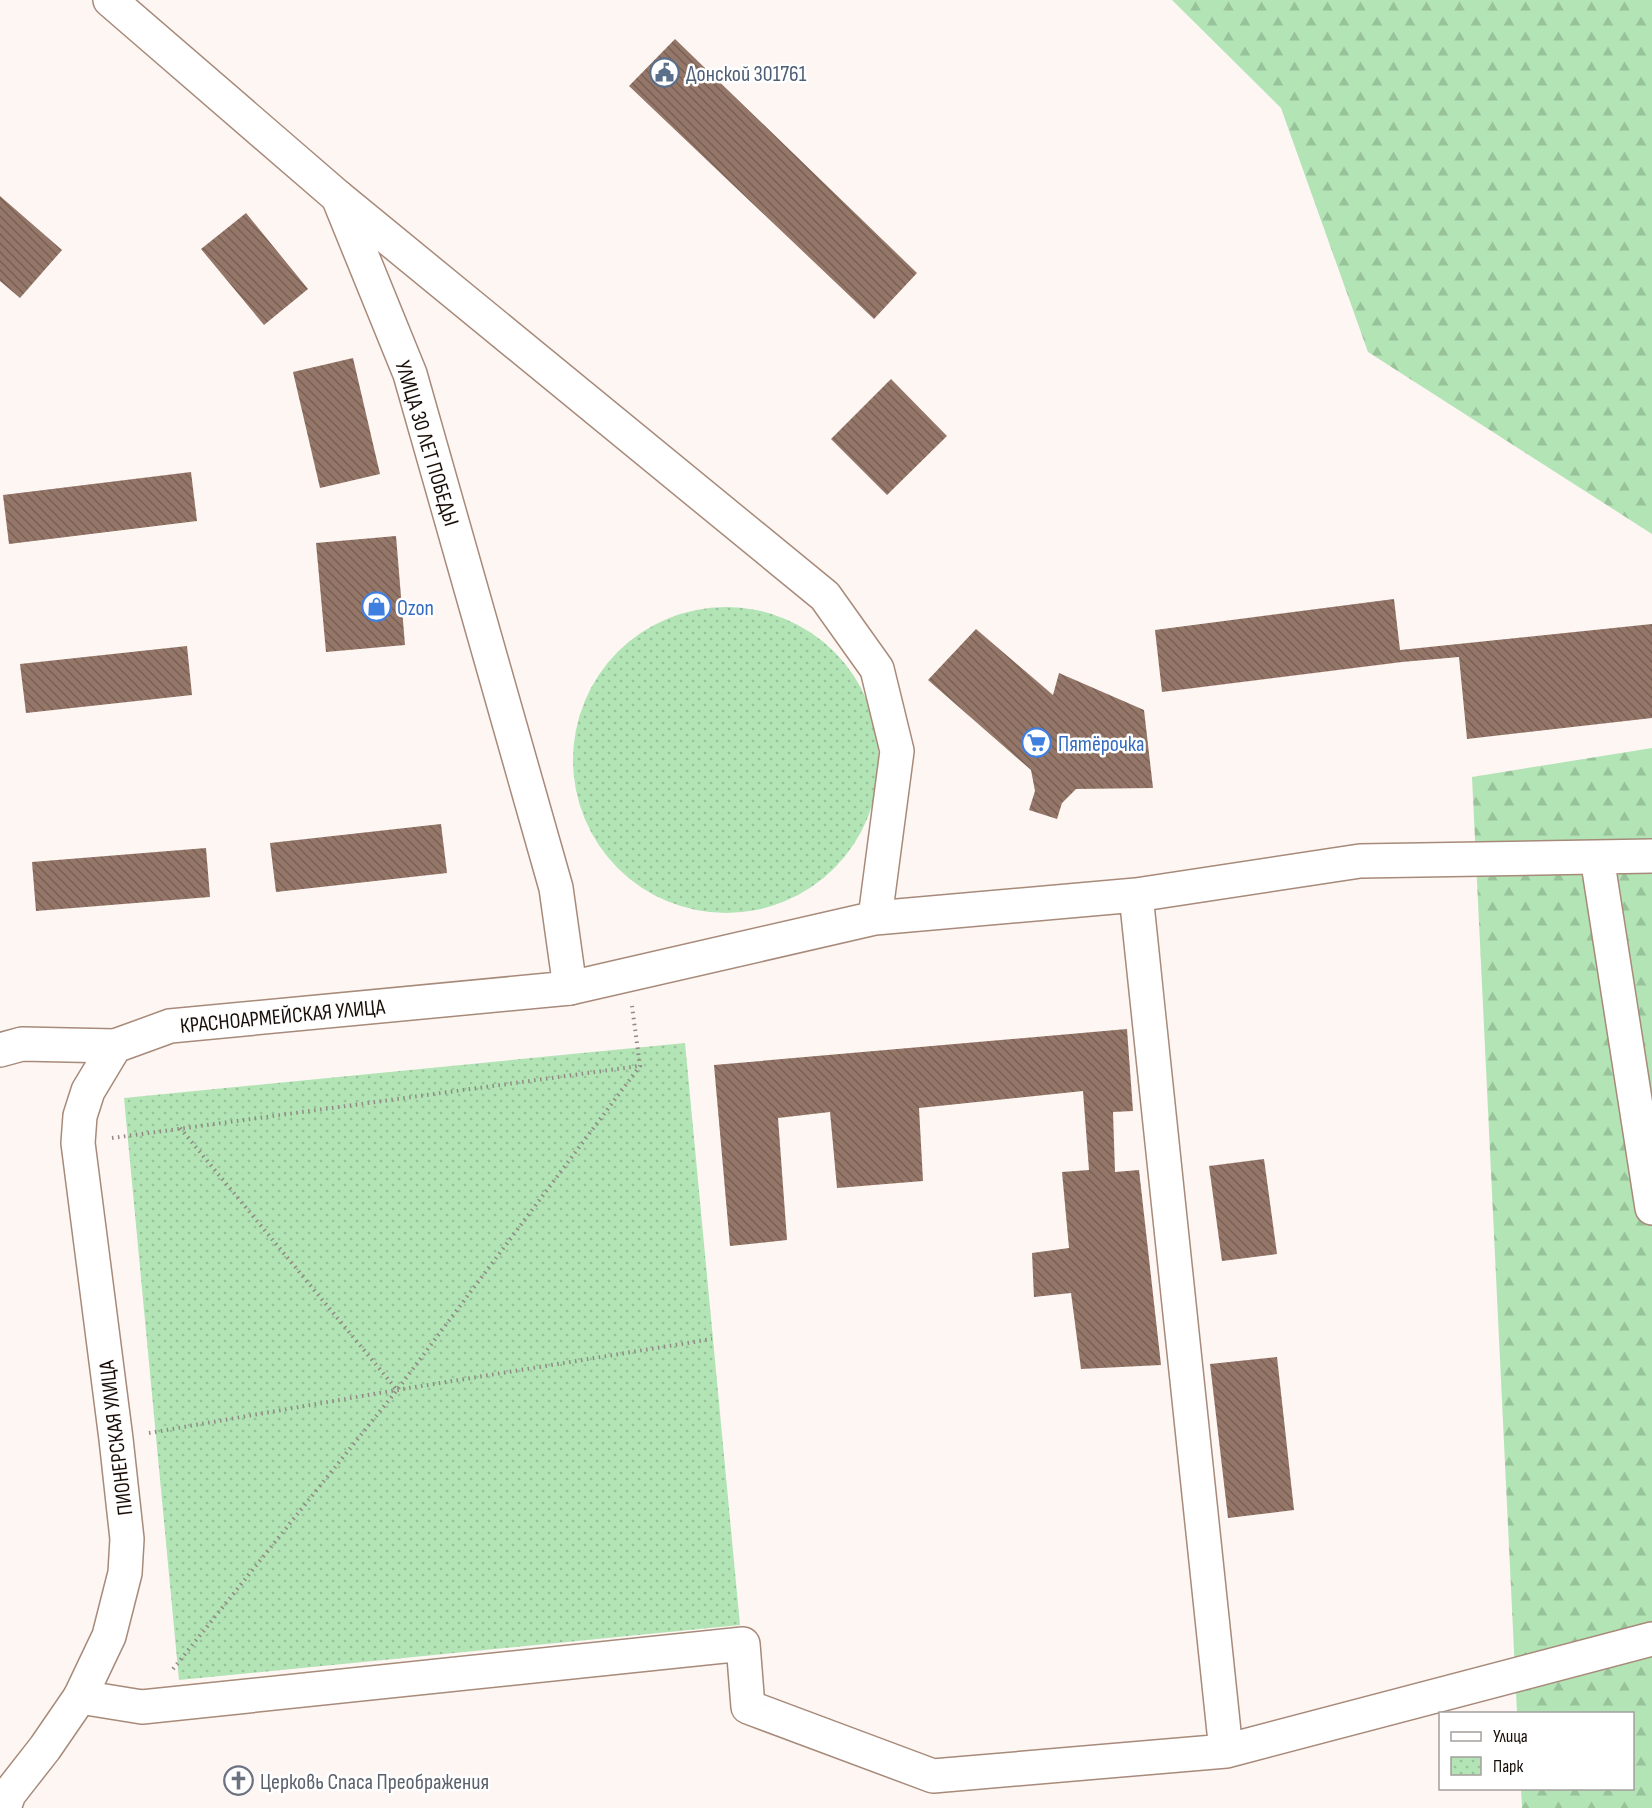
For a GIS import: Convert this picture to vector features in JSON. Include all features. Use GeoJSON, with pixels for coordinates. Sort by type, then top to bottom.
{"type":"FeatureCollection","features":[{"type":"Feature","properties":{"kind":"main road","name":"УЛИЦА 30 ЛЕТ ПОБЕДЫ"},"geometry":{"type":"LineString","coordinates":[[110,0],[338,197],[410,374],[556,888],[570,988]]}},
{"type":"Feature","properties":{"kind":"main road"},"geometry":{"type":"LineString","coordinates":[[338,197],[825,596],[877,669],[897,751],[876,918]]}},
{"type":"Feature","properties":{"kind":"main road","name":"КРАСНОАРМЕЙСКАЯ УЛИЦА"},"geometry":{"type":"LineString","coordinates":[[7,1042],[115,1046],[170,1026],[570,988],[876,918],[1136,894],[1360,861],[1652,856]]}},
{"type":"Feature","properties":{"kind":"main road"},"geometry":{"type":"LineString","coordinates":[[1597,857],[1652,1208]]}},
{"type":"Feature","properties":{"kind":"main road"},"geometry":{"type":"LineString","coordinates":[[1136,894],[1226,1751]]}},
{"type":"Feature","properties":{"kind":"main road","name":"ПИОНЕРСКАЯ УЛИЦА"},"geometry":{"type":"LineString","coordinates":[[4,1808],[9,1794],[45,1748],[80,1697],[109,1636],[125,1573],[127,1539],[78,1143],[80,1116],[88,1091],[115,1046]]}},
{"type":"Feature","properties":{"kind":"main road"},"geometry":{"type":"LineString","coordinates":[[80,1697],[142,1707],[743,1644],[748,1707],[933,1776],[1226,1751],[1652,1639]]}},
{"type":"Feature","properties":{"kind":"path"},"geometry":{"type":"LineString","coordinates":[[142,1707],[398,1389],[640,1066],[627,975]]}},
{"type":"Feature","properties":{"kind":"path"},"geometry":{"type":"LineString","coordinates":[[78,1143],[640,1066]]}},
{"type":"Feature","properties":{"kind":"path"},"geometry":{"type":"LineString","coordinates":[[180,1128],[398,1389]]}},
{"type":"Feature","properties":{"kind":"path"},"geometry":{"type":"LineString","coordinates":[[116,1439],[398,1389],[712,1339]]}},
{"type":"Feature","properties":{"kind":"green space"},"geometry":{"type":"Polygon","coordinates":[[[1172,0],[1652,0],[1652,534],[1368,352],[1281,108],[1172,0]]]}},
{"type":"Feature","properties":{"kind":"green space"},"geometry":{"type":"Polygon","coordinates":[[[726,607],[756,610],[785,619],[811,633],[834,652],[853,675],[867,701],[876,730],[879,760],[876,790],[867,819],[853,845],[834,868],[811,887],[785,901],[756,910],[726,913],[696,910],[667,901],[641,887],[618,868],[599,845],[585,819],[576,790],[573,760],[576,730],[585,701],[599,675],[618,652],[641,633],[667,619],[696,610],[726,607]]]}},
{"type":"Feature","properties":{"kind":"green space"},"geometry":{"type":"Polygon","coordinates":[[[1652,748],[1652,1808],[1522,1808],[1521,1790],[1634,1790],[1634,1712],[1517,1712],[1472,777],[1652,748]]]}},
{"type":"Feature","properties":{"kind":"green space"},"geometry":{"type":"Polygon","coordinates":[[[685,1043],[740,1625],[179,1680],[124,1098],[685,1043]]]}},
{"type":"Feature","properties":{"kind":"building"},"geometry":{"type":"Polygon","coordinates":[[[675,39],[917,273],[874,319],[629,86],[675,39]]]}},
{"type":"Feature","properties":{"kind":"building"},"geometry":{"type":"Polygon","coordinates":[[[0,196],[62,250],[20,298],[0,281],[0,196]]]}},
{"type":"Feature","properties":{"kind":"building"},"geometry":{"type":"Polygon","coordinates":[[[246,213],[308,289],[264,325],[201,249],[246,213]]]}},
{"type":"Feature","properties":{"kind":"building"},"geometry":{"type":"Polygon","coordinates":[[[353,358],[380,474],[320,488],[293,372],[353,358]]]}},
{"type":"Feature","properties":{"kind":"building"},"geometry":{"type":"Polygon","coordinates":[[[891,379],[947,436],[887,495],[831,439],[891,379]]]}},
{"type":"Feature","properties":{"kind":"building"},"geometry":{"type":"Polygon","coordinates":[[[191,472],[197,521],[9,544],[3,495],[191,472]]]}},
{"type":"Feature","properties":{"kind":"building"},"geometry":{"type":"Polygon","coordinates":[[[396,536],[405,645],[326,652],[316,543],[396,536]]]}},
{"type":"Feature","properties":{"kind":"building"},"geometry":{"type":"Polygon","coordinates":[[[1394,599],[1400,650],[1652,624],[1652,718],[1467,739],[1459,657],[1162,692],[1155,630],[1394,599]]]}},
{"type":"Feature","properties":{"kind":"building"},"geometry":{"type":"Polygon","coordinates":[[[976,629],[1053,695],[1059,673],[1144,710],[1153,788],[1076,789],[1062,803],[1057,819],[1029,810],[1035,791],[1031,770],[928,680],[976,629]]]}},
{"type":"Feature","properties":{"kind":"building"},"geometry":{"type":"Polygon","coordinates":[[[187,646],[192,695],[26,713],[20,664],[187,646]]]}},
{"type":"Feature","properties":{"kind":"building"},"geometry":{"type":"Polygon","coordinates":[[[441,824],[447,873],[276,892],[270,843],[441,824]]]}},
{"type":"Feature","properties":{"kind":"building"},"geometry":{"type":"Polygon","coordinates":[[[206,848],[210,897],[36,911],[32,862],[206,848]]]}},
{"type":"Feature","properties":{"kind":"building"},"geometry":{"type":"Polygon","coordinates":[[[1127,1029],[1133,1111],[1113,1112],[1115,1172],[1139,1170],[1161,1365],[1081,1369],[1071,1293],[1034,1297],[1032,1253],[1069,1248],[1062,1172],[1089,1170],[1083,1091],[919,1108],[923,1181],[837,1188],[830,1112],[778,1118],[787,1240],[730,1246],[714,1065],[1127,1029]]]}},
{"type":"Feature","properties":{"kind":"building"},"geometry":{"type":"Polygon","coordinates":[[[1264,1159],[1277,1254],[1222,1261],[1209,1166],[1264,1159]]]}},
{"type":"Feature","properties":{"kind":"building"},"geometry":{"type":"Polygon","coordinates":[[[1277,1357],[1294,1510],[1228,1518],[1210,1364],[1277,1357]]]}},
{"type":"Feature","properties":{"kind":"place","name":"Донской 301761"},"geometry":{"type":"Point","coordinates":[665,73]}},
{"type":"Feature","properties":{"kind":"place","name":"Ozon"},"geometry":{"type":"Point","coordinates":[376,607]}},
{"type":"Feature","properties":{"kind":"place","name":"Пятёрочка"},"geometry":{"type":"Point","coordinates":[1037,743]}},
{"type":"Feature","properties":{"kind":"place","name":"Церковь Спаса Преображения"},"geometry":{"type":"Point","coordinates":[239,1781]}}]}
